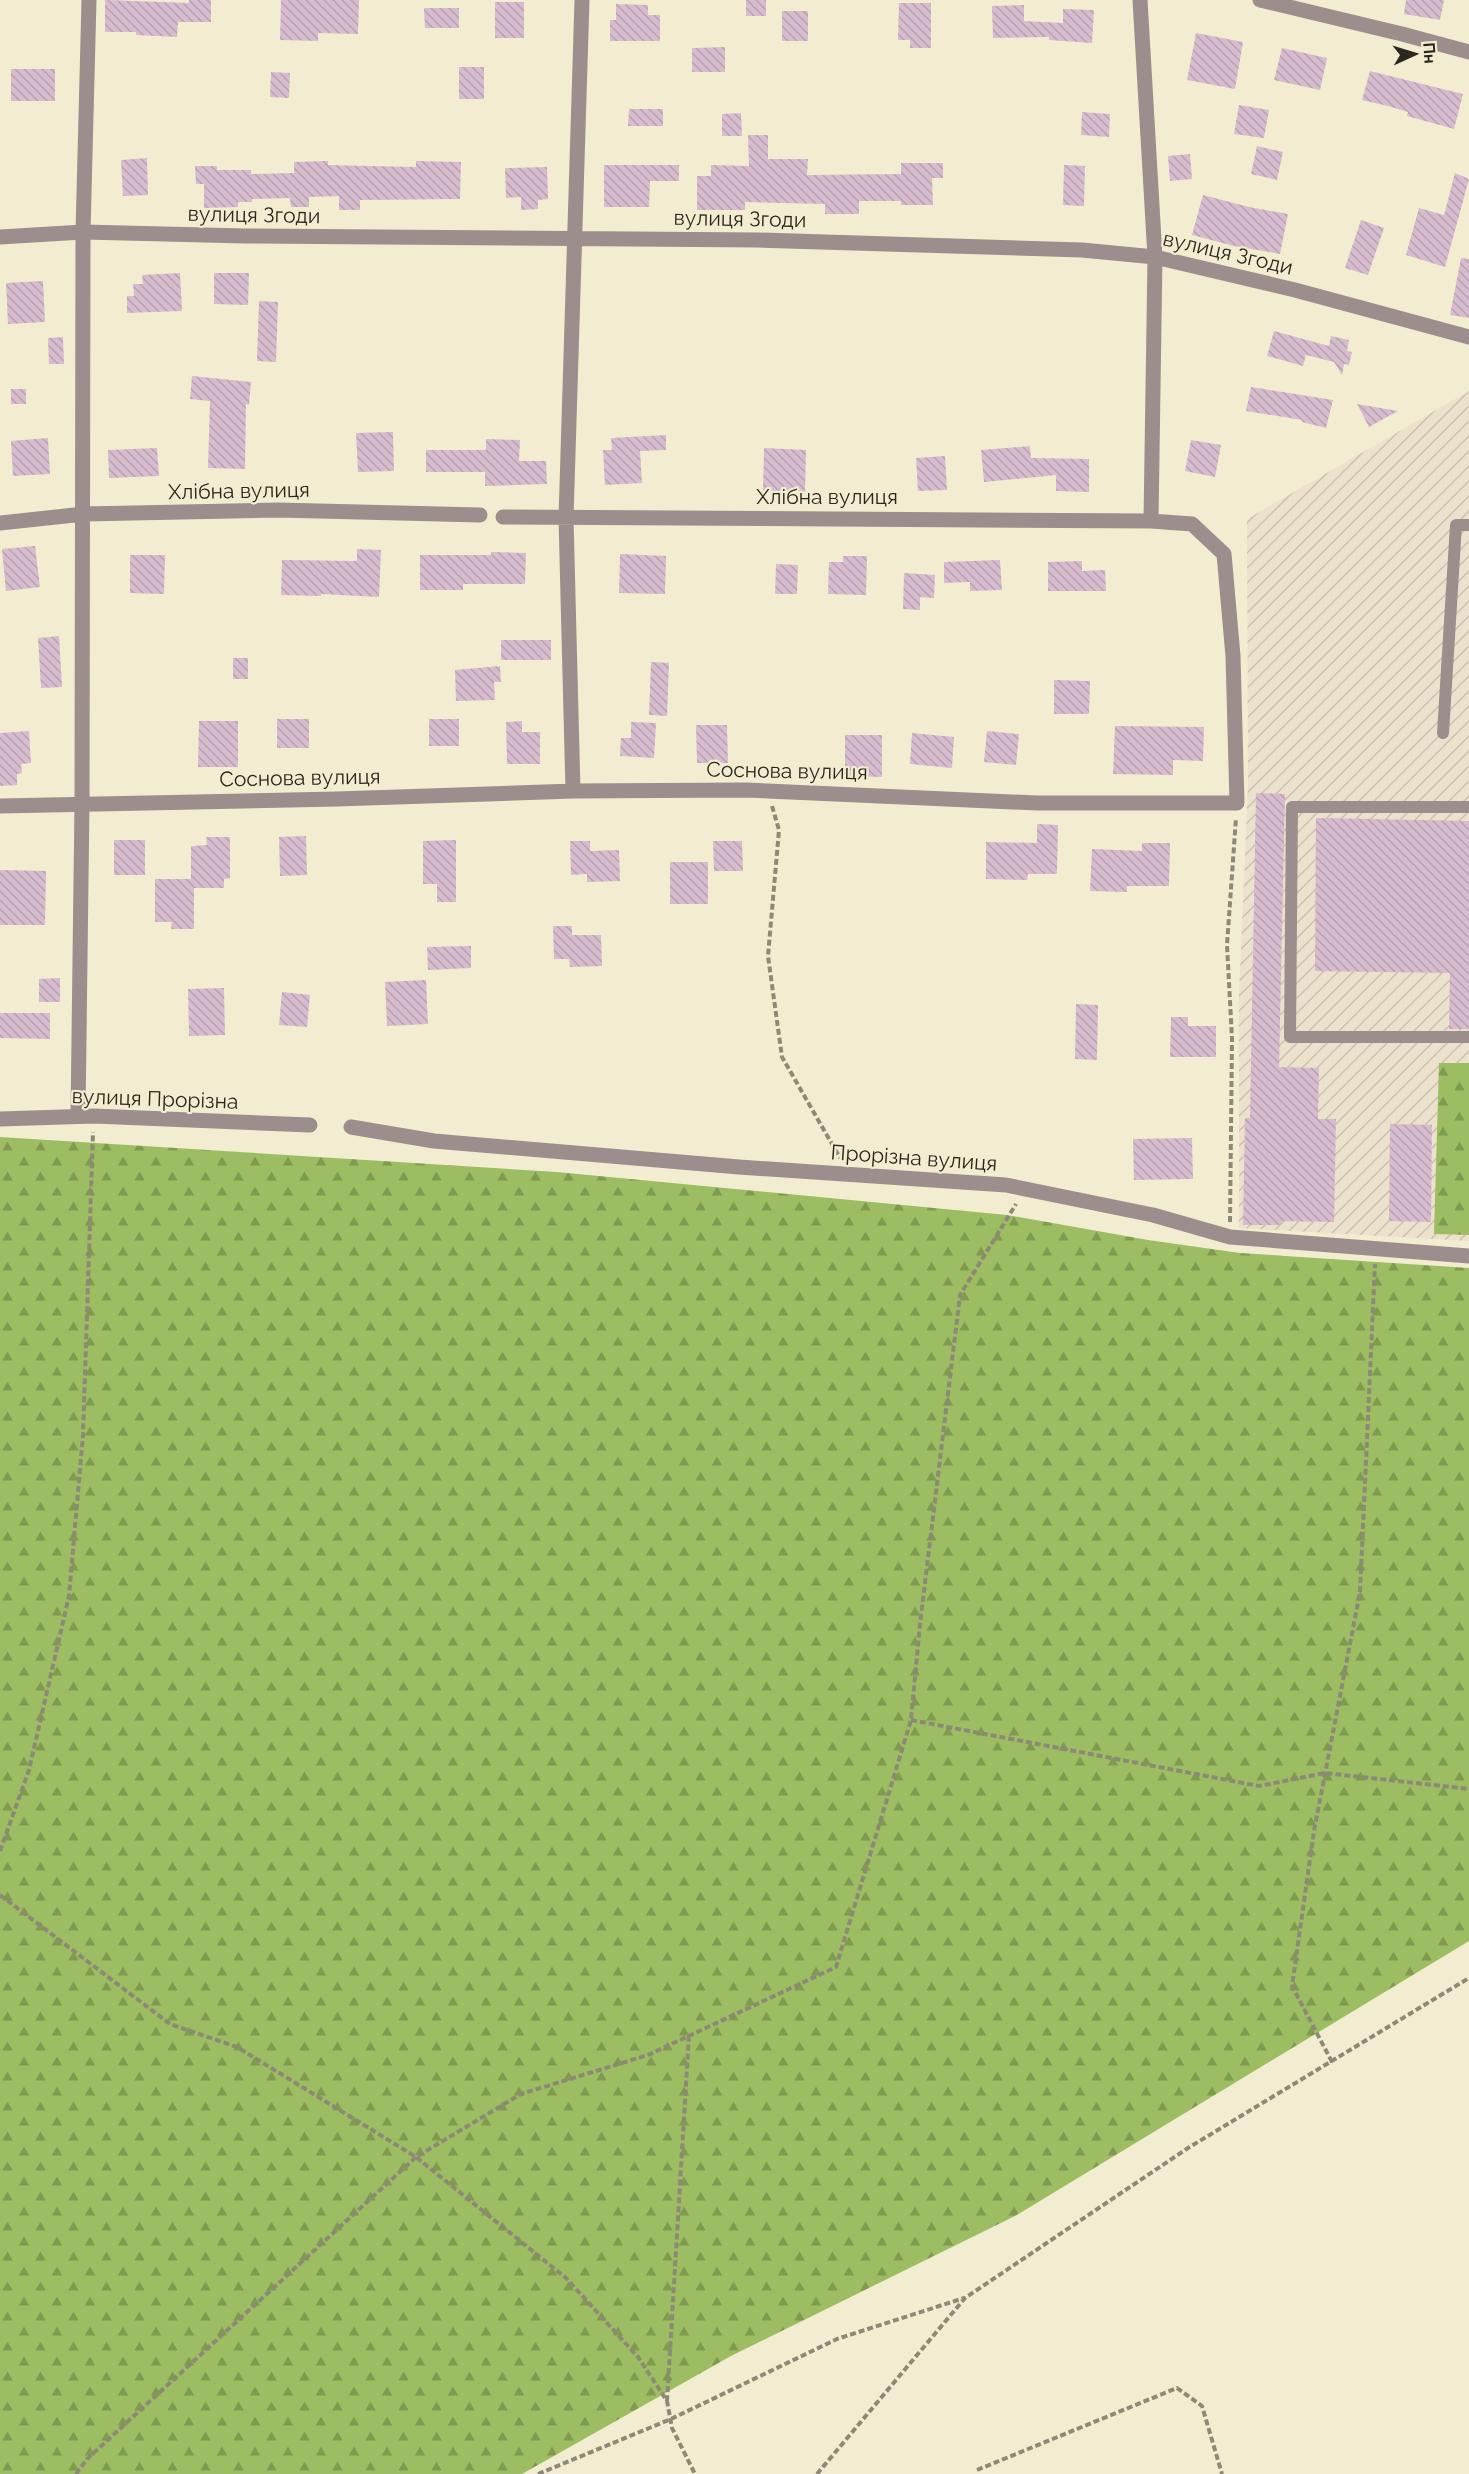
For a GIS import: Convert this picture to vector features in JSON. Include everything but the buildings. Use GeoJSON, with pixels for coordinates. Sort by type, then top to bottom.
{"type":"FeatureCollection","features":[{"type":"Feature","properties":{"kind":"street"},"geometry":{"type":"LineString","coordinates":[[78,1116],[84,514],[83,231],[89,0]]}},
{"type":"Feature","properties":{"kind":"street"},"geometry":{"type":"LineString","coordinates":[[573,791],[566,518],[582,0]]}},
{"type":"Feature","properties":{"kind":"street"},"geometry":{"type":"LineString","coordinates":[[1140,0],[1155,257],[1151,521],[1192,524],[1224,554],[1233,656],[1238,803]]}},
{"type":"Feature","properties":{"kind":"street"},"geometry":{"type":"LineString","coordinates":[[1260,0],[1469,52]]}},
{"type":"Feature","properties":{"kind":"street","name":"вулиця Згоди"},"geometry":{"type":"LineString","coordinates":[[0,237],[83,231],[245,236],[758,240],[1082,249],[1155,257],[1295,290],[1469,337]]}},
{"type":"Feature","properties":{"kind":"street","name":"Хлібна вулиця"},"geometry":{"type":"LineString","coordinates":[[0,523],[84,514],[278,510],[480,515]]}},
{"type":"Feature","properties":{"kind":"street","name":"Хлібна вулиця"},"geometry":{"type":"LineString","coordinates":[[503,517],[1151,521]]}},
{"type":"Feature","properties":{"kind":"street","name":"Соснова вулиця"},"geometry":{"type":"LineString","coordinates":[[0,806],[337,799],[573,791],[767,790],[1037,803],[1238,803]]}},
{"type":"Feature","properties":{"kind":"street","name":"вулиця Прорізна"},"geometry":{"type":"LineString","coordinates":[[0,1119],[94,1116],[310,1125]]}},
{"type":"Feature","properties":{"kind":"street","name":"Прорізна вулиця"},"geometry":{"type":"LineString","coordinates":[[351,1127],[434,1141],[1026,1188],[1153,1215],[1230,1237],[1469,1256]]}},
{"type":"Feature","properties":{"kind":"lane"},"geometry":{"type":"LineString","coordinates":[[1443,733],[1456,525],[1469,525]]}},
{"type":"Feature","properties":{"kind":"lane"},"geometry":{"type":"LineString","coordinates":[[1469,807],[1292,807],[1290,1036],[1469,1037]]}},
{"type":"Feature","properties":{"kind":"path"},"geometry":{"type":"LineString","coordinates":[[767,790],[779,830],[768,956],[783,1057],[849,1174]]}},
{"type":"Feature","properties":{"kind":"path"},"geometry":{"type":"LineString","coordinates":[[1230,1237],[1232,1039],[1227,945],[1238,803]]}},
{"type":"Feature","properties":{"kind":"path"},"geometry":{"type":"LineString","coordinates":[[0,1851],[29,1770],[69,1596],[83,1435],[94,1116]]}},
{"type":"Feature","properties":{"kind":"path"},"geometry":{"type":"LineString","coordinates":[[76,2474],[87,2459],[416,2157],[521,2094],[648,2055],[836,1967],[911,1720],[920,1624],[960,1294],[1026,1188]]}},
{"type":"Feature","properties":{"kind":"path"},"geometry":{"type":"LineString","coordinates":[[1332,2062],[1292,1986],[1314,1831],[1360,1592],[1376,1248]]}},
{"type":"Feature","properties":{"kind":"path"},"geometry":{"type":"LineString","coordinates":[[911,1720],[1259,1786],[1325,1773],[1469,1789]]}},
{"type":"Feature","properties":{"kind":"path"},"geometry":{"type":"LineString","coordinates":[[0,1894],[170,2024],[237,2047],[416,2157],[566,2278],[638,2357],[667,2401]]}},
{"type":"Feature","properties":{"kind":"path"},"geometry":{"type":"LineString","coordinates":[[817,2474],[965,2298],[1188,2148],[1469,1978]]}},
{"type":"Feature","properties":{"kind":"path"},"geometry":{"type":"LineString","coordinates":[[689,2035],[667,2401],[672,2428],[695,2474]]}},
{"type":"Feature","properties":{"kind":"path"},"geometry":{"type":"LineString","coordinates":[[538,2474],[671,2419],[837,2339],[965,2298]]}},
{"type":"Feature","properties":{"kind":"path"},"geometry":{"type":"LineString","coordinates":[[977,2470],[1177,2388],[1202,2406],[1222,2474]]}},
{"type":"Feature","properties":{"kind":"shaded area"},"geometry":{"type":"Polygon","coordinates":[[[1469,391],[1469,1241],[1239,1228],[1239,994],[1248,785],[1247,519],[1469,391]]]}},
{"type":"Feature","properties":{"kind":"green space"},"geometry":{"type":"Polygon","coordinates":[[[1439,1063],[1469,1063],[1469,1235],[1434,1234],[1439,1063]]]}},
{"type":"Feature","properties":{"kind":"green space"},"geometry":{"type":"Polygon","coordinates":[[[0,1137],[557,1172],[1007,1215],[1148,1240],[1240,1253],[1469,1268],[1469,1941],[1015,2216],[731,2356],[522,2474],[0,2474],[0,1137]]]}}]}
